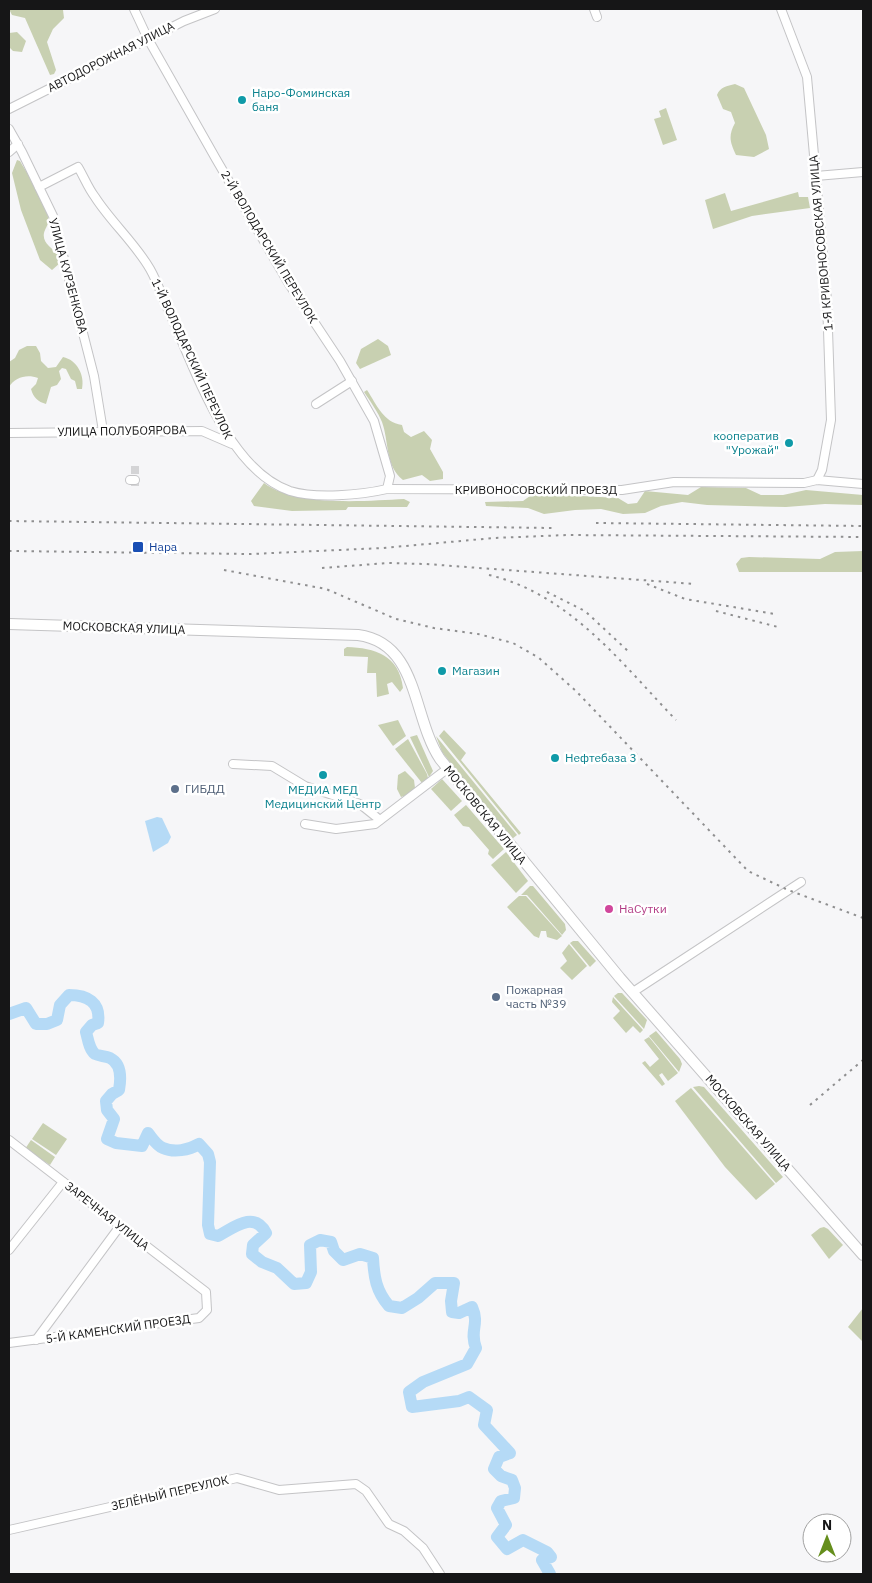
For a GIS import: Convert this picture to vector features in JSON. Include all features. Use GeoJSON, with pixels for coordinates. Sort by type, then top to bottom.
{"type":"FeatureCollection","features":[{"type":"Feature","properties":{"kind":"main road","name":"МОСКОВСКАЯ УЛИЦА"},"geometry":{"type":"LineString","coordinates":[[9,624],[337,634],[373,638],[388,646],[401,661],[427,738],[447,768],[633,992],[863,1255]]}},
{"type":"Feature","properties":{"kind":"street","name":"2-Й ВОЛОДАРСКИЙ ПЕРЕУЛОК"},"geometry":{"type":"LineString","coordinates":[[134,9],[148,39],[289,284],[352,381],[374,421],[390,476],[387,489]]}},
{"type":"Feature","properties":{"kind":"street","name":"АВТОДОРОЖНАЯ УЛИЦА"},"geometry":{"type":"LineString","coordinates":[[9,109],[148,39],[215,9]]}},
{"type":"Feature","properties":{"kind":"street","name":"1-Я КРИВОНОСОВСКАЯ УЛИЦА"},"geometry":{"type":"LineString","coordinates":[[782,9],[807,77],[828,300],[830,429],[822,470],[817,480]]}},
{"type":"Feature","properties":{"kind":"street","name":"УЛИЦА КУРЗЕНКОВА"},"geometry":{"type":"LineString","coordinates":[[9,129],[53,216],[94,376],[103,431]]}},
{"type":"Feature","properties":{"kind":"street"},"geometry":{"type":"LineString","coordinates":[[9,152],[18,144]]}},
{"type":"Feature","properties":{"kind":"street","name":"1-Й ВОЛОДАРСКИЙ ПЕРЕУЛОК"},"geometry":{"type":"LineString","coordinates":[[39,186],[78,168],[94,197],[150,269],[206,394],[232,444],[243,457],[277,485],[292,491],[334,496],[369,493],[387,489]]}},
{"type":"Feature","properties":{"kind":"street"},"geometry":{"type":"LineString","coordinates":[[816,176],[863,172]]}},
{"type":"Feature","properties":{"kind":"street"},"geometry":{"type":"LineString","coordinates":[[316,404],[352,381]]}},
{"type":"Feature","properties":{"kind":"street","name":"УЛИЦА ПОЛУБОЯРОВА"},"geometry":{"type":"LineString","coordinates":[[9,433],[202,431],[232,444]]}},
{"type":"Feature","properties":{"kind":"street","name":"КРИВОНОСОВСКИЙ ПРОЕЗД"},"geometry":{"type":"LineString","coordinates":[[387,489],[622,490],[674,482],[804,483],[817,480],[863,484]]}},
{"type":"Feature","properties":{"kind":"street"},"geometry":{"type":"LineString","coordinates":[[233,764],[272,766],[305,786],[360,804],[380,820]]}},
{"type":"Feature","properties":{"kind":"street"},"geometry":{"type":"LineString","coordinates":[[306,824],[336,829],[375,824],[447,768]]}},
{"type":"Feature","properties":{"kind":"street"},"geometry":{"type":"LineString","coordinates":[[633,992],[801,882]]}},
{"type":"Feature","properties":{"kind":"street","name":"ЗАРЕЧНАЯ УЛИЦА"},"geometry":{"type":"LineString","coordinates":[[9,1140],[206,1292]]}},
{"type":"Feature","properties":{"kind":"street"},"geometry":{"type":"LineString","coordinates":[[9,1250],[63,1182]]}},
{"type":"Feature","properties":{"kind":"street"},"geometry":{"type":"LineString","coordinates":[[36,1340],[120,1226]]}},
{"type":"Feature","properties":{"kind":"street","name":"5-Й КАМЕНСКИЙ ПРОЕЗД"},"geometry":{"type":"LineString","coordinates":[[9,1343],[199,1318],[207,1310],[206,1292]]}},
{"type":"Feature","properties":{"kind":"street","name":"ЗЕЛЁНЫЙ ПЕРЕУЛОК"},"geometry":{"type":"LineString","coordinates":[[9,1530],[237,1478],[279,1490],[356,1484],[366,1491],[389,1524],[404,1531],[423,1548],[440,1574]]}},
{"type":"Feature","properties":{"kind":"green space"},"geometry":{"type":"Polygon","coordinates":[[[9,9],[63,10],[64,18],[53,29],[47,42],[56,70],[54,74],[50,75],[25,18],[12,15],[9,9]]]}},
{"type":"Feature","properties":{"kind":"green space"},"geometry":{"type":"Polygon","coordinates":[[[17,32],[26,41],[22,52],[13,51],[9,47],[9,33],[17,32]]]}},
{"type":"Feature","properties":{"kind":"green space"},"geometry":{"type":"Polygon","coordinates":[[[735,84],[744,88],[766,135],[769,149],[754,157],[736,155],[731,139],[731,132],[735,123],[731,112],[723,109],[717,95],[722,89],[735,84]]]}},
{"type":"Feature","properties":{"kind":"green space"},"geometry":{"type":"Polygon","coordinates":[[[666,108],[677,140],[663,145],[654,119],[661,117],[659,111],[666,108]]]}},
{"type":"Feature","properties":{"kind":"green space"},"geometry":{"type":"Polygon","coordinates":[[[17,160],[20,161],[36,186],[46,208],[48,222],[44,237],[48,245],[59,255],[60,263],[52,270],[40,260],[21,210],[12,173],[17,160]]]}},
{"type":"Feature","properties":{"kind":"green space"},"geometry":{"type":"Polygon","coordinates":[[[798,192],[799,197],[808,197],[810,208],[752,216],[713,229],[705,200],[725,193],[731,211],[798,192]]]}},
{"type":"Feature","properties":{"kind":"green space"},"geometry":{"type":"Polygon","coordinates":[[[378,339],[388,346],[391,355],[360,369],[356,363],[361,349],[378,339]]]}},
{"type":"Feature","properties":{"kind":"green space"},"geometry":{"type":"Polygon","coordinates":[[[27,346],[36,346],[40,353],[41,361],[48,368],[56,367],[63,357],[72,361],[81,374],[82,389],[77,389],[75,381],[71,379],[66,369],[62,368],[59,371],[61,379],[57,385],[51,387],[46,404],[36,399],[31,389],[36,384],[38,378],[22,377],[9,387],[9,362],[15,358],[19,350],[27,346]]]}},
{"type":"Feature","properties":{"kind":"green space"},"geometry":{"type":"Polygon","coordinates":[[[367,390],[385,417],[402,425],[404,432],[411,437],[424,431],[432,440],[430,449],[443,472],[443,479],[430,481],[422,475],[403,480],[397,474],[390,461],[382,422],[364,392],[367,390]]]}},
{"type":"Feature","properties":{"kind":"green space"},"geometry":{"type":"Polygon","coordinates":[[[264,483],[278,491],[312,499],[351,501],[404,499],[410,502],[407,507],[348,507],[346,510],[292,511],[254,506],[251,501],[264,483]]]}},
{"type":"Feature","properties":{"kind":"green space"},"geometry":{"type":"Polygon","coordinates":[[[701,487],[746,488],[761,495],[783,495],[806,490],[863,495],[863,505],[825,504],[786,507],[707,505],[682,502],[661,506],[645,513],[623,514],[601,509],[544,514],[528,508],[486,506],[485,502],[523,501],[530,496],[546,494],[618,498],[628,504],[637,503],[645,491],[688,495],[701,487]]]}},
{"type":"Feature","properties":{"kind":"green space"},"geometry":{"type":"Polygon","coordinates":[[[863,551],[863,572],[739,572],[736,564],[741,558],[749,557],[820,559],[835,552],[863,551]]]}},
{"type":"Feature","properties":{"kind":"green space"},"geometry":{"type":"Polygon","coordinates":[[[347,647],[367,649],[391,661],[401,677],[403,688],[400,692],[392,682],[387,684],[389,694],[377,697],[376,673],[367,673],[368,657],[344,656],[344,649],[347,647]]]}},
{"type":"Feature","properties":{"kind":"green space"},"geometry":{"type":"Polygon","coordinates":[[[398,720],[406,736],[393,746],[378,725],[398,720]]]}},
{"type":"Feature","properties":{"kind":"green space"},"geometry":{"type":"Polygon","coordinates":[[[444,730],[466,753],[461,760],[521,833],[519,835],[439,736],[444,730]]]}},
{"type":"Feature","properties":{"kind":"green space"},"geometry":{"type":"Polygon","coordinates":[[[417,735],[433,771],[429,777],[410,737],[417,735]]]}},
{"type":"Feature","properties":{"kind":"green space"},"geometry":{"type":"Polygon","coordinates":[[[436,736],[517,835],[512,839],[442,752],[436,736]]]}},
{"type":"Feature","properties":{"kind":"green space"},"geometry":{"type":"Polygon","coordinates":[[[408,739],[427,774],[428,778],[422,783],[395,749],[408,739]]]}},
{"type":"Feature","properties":{"kind":"green space"},"geometry":{"type":"Polygon","coordinates":[[[405,771],[414,780],[415,788],[410,794],[401,797],[397,789],[398,775],[405,771]]]}},
{"type":"Feature","properties":{"kind":"green space"},"geometry":{"type":"Polygon","coordinates":[[[442,779],[462,801],[451,811],[431,789],[442,779]]]}},
{"type":"Feature","properties":{"kind":"green space"},"geometry":{"type":"Polygon","coordinates":[[[466,805],[504,849],[493,859],[488,854],[489,850],[469,827],[463,826],[454,815],[466,805]]]}},
{"type":"Feature","properties":{"kind":"green space"},"geometry":{"type":"Polygon","coordinates":[[[506,852],[528,881],[516,893],[491,865],[506,852]]]}},
{"type":"Feature","properties":{"kind":"green space"},"geometry":{"type":"Polygon","coordinates":[[[530,886],[533,886],[565,924],[566,930],[562,935],[527,895],[521,895],[530,886]]]}},
{"type":"Feature","properties":{"kind":"green space"},"geometry":{"type":"Polygon","coordinates":[[[519,896],[526,896],[562,936],[557,940],[547,937],[546,931],[541,931],[539,938],[534,936],[507,907],[519,896]]]}},
{"type":"Feature","properties":{"kind":"green space"},"geometry":{"type":"Polygon","coordinates":[[[578,941],[596,961],[590,967],[570,943],[578,941]]]}},
{"type":"Feature","properties":{"kind":"green space"},"geometry":{"type":"Polygon","coordinates":[[[569,944],[587,966],[572,980],[560,968],[567,961],[562,953],[569,944]]]}},
{"type":"Feature","properties":{"kind":"green space"},"geometry":{"type":"Polygon","coordinates":[[[622,993],[647,1020],[644,1029],[614,996],[622,993]]]}},
{"type":"Feature","properties":{"kind":"green space"},"geometry":{"type":"Polygon","coordinates":[[[613,997],[643,1030],[640,1033],[633,1026],[626,1033],[613,1018],[620,1011],[612,1002],[613,997]]]}},
{"type":"Feature","properties":{"kind":"green space"},"geometry":{"type":"Polygon","coordinates":[[[656,1031],[680,1059],[682,1064],[679,1072],[649,1036],[656,1031]]]}},
{"type":"Feature","properties":{"kind":"green space"},"geometry":{"type":"Polygon","coordinates":[[[649,1037],[678,1073],[668,1081],[662,1073],[659,1075],[665,1084],[662,1086],[642,1063],[645,1061],[650,1067],[659,1059],[644,1040],[649,1037]]]}},
{"type":"Feature","properties":{"kind":"green space"},"geometry":{"type":"Polygon","coordinates":[[[693,1087],[704,1087],[783,1177],[776,1183],[693,1087]]]}},
{"type":"Feature","properties":{"kind":"green space"},"geometry":{"type":"Polygon","coordinates":[[[691,1088],[775,1184],[756,1200],[725,1167],[675,1101],[691,1088]]]}},
{"type":"Feature","properties":{"kind":"green space"},"geometry":{"type":"Polygon","coordinates":[[[43,1123],[67,1139],[56,1155],[32,1139],[43,1123]]]}},
{"type":"Feature","properties":{"kind":"green space"},"geometry":{"type":"Polygon","coordinates":[[[31,1140],[55,1157],[50,1165],[25,1149],[31,1140]]]}},
{"type":"Feature","properties":{"kind":"green space"},"geometry":{"type":"Polygon","coordinates":[[[824,1227],[843,1245],[829,1259],[811,1235],[824,1227]]]}},
{"type":"Feature","properties":{"kind":"green space"},"geometry":{"type":"Polygon","coordinates":[[[863,1308],[863,1342],[848,1327],[863,1308]]]}},
{"type":"Feature","properties":{"kind":"water"},"geometry":{"type":"Polygon","coordinates":[[[157,817],[162,818],[171,837],[168,843],[153,852],[145,821],[157,817]]]}},
{"type":"Feature","properties":{"kind":"waterway"},"geometry":{"type":"LineString","coordinates":[[9,1014],[26,1008],[36,1024],[47,1024],[57,1020],[60,1005],[69,995],[82,996],[95,1005],[98,1023],[92,1025],[86,1032],[89,1044],[95,1054],[110,1058],[117,1064],[120,1077],[119,1090],[106,1101],[107,1110],[114,1119],[107,1139],[116,1143],[142,1146],[148,1133],[159,1146],[167,1150],[181,1150],[199,1144],[208,1154],[210,1162],[208,1225],[210,1234],[218,1236],[237,1225],[249,1222],[256,1223],[266,1233],[253,1245],[252,1254],[262,1262],[277,1268],[294,1284],[306,1283],[311,1272],[310,1245],[320,1240],[331,1242],[334,1251],[343,1260],[360,1254],[373,1258],[376,1284],[389,1306],[402,1308],[418,1298],[435,1283],[454,1283],[451,1301],[452,1312],[459,1313],[472,1307],[475,1318],[474,1342],[476,1348],[467,1364],[423,1382],[409,1392],[412,1407],[459,1401],[469,1397],[487,1410],[484,1425],[510,1453],[499,1457],[494,1469],[501,1476],[512,1480],[515,1488],[514,1498],[501,1501],[497,1508],[506,1525],[497,1537],[507,1549],[523,1540],[547,1552],[551,1557],[542,1560],[550,1574]]}},
{"type":"Feature","properties":{"kind":"tunnel"},"geometry":{"type":"LineString","coordinates":[[135,466],[135,486]]}},
{"type":"Feature","properties":{"kind":"railway"},"geometry":{"type":"LineString","coordinates":[[9,521],[553,528]]}},
{"type":"Feature","properties":{"kind":"railway"},"geometry":{"type":"LineString","coordinates":[[596,523],[863,526]]}},
{"type":"Feature","properties":{"kind":"railway"},"geometry":{"type":"LineString","coordinates":[[9,551],[251,554],[383,548],[494,538],[567,535],[863,537]]}},
{"type":"Feature","properties":{"kind":"railway"},"geometry":{"type":"LineString","coordinates":[[322,568],[388,563],[426,564],[695,584]]}},
{"type":"Feature","properties":{"kind":"railway"},"geometry":{"type":"LineString","coordinates":[[224,570],[326,589],[396,619],[434,628],[478,634],[513,643],[539,658],[576,691],[748,871],[788,890],[863,918]]}},
{"type":"Feature","properties":{"kind":"railway"},"geometry":{"type":"LineString","coordinates":[[489,575],[518,584],[570,614],[593,634],[676,720]]}},
{"type":"Feature","properties":{"kind":"railway"},"geometry":{"type":"LineString","coordinates":[[647,584],[685,599],[775,614]]}},
{"type":"Feature","properties":{"kind":"railway"},"geometry":{"type":"LineString","coordinates":[[547,592],[585,611],[629,652]]}},
{"type":"Feature","properties":{"kind":"railway"},"geometry":{"type":"LineString","coordinates":[[716,611],[778,627]]}},
{"type":"Feature","properties":{"kind":"railway"},"geometry":{"type":"LineString","coordinates":[[810,1105],[863,1060]]}},
{"type":"Feature","properties":{"kind":"place","name":"Наро-Фоминская баня"},"geometry":{"type":"Point","coordinates":[242,100]}},
{"type":"Feature","properties":{"kind":"place","name":"кооператив \"Урожай\""},"geometry":{"type":"Point","coordinates":[789,443]}},
{"type":"Feature","properties":{"kind":"place","name":"Нара"},"geometry":{"type":"Point","coordinates":[138,547]}},
{"type":"Feature","properties":{"kind":"place","name":"Магазин"},"geometry":{"type":"Point","coordinates":[442,671]}},
{"type":"Feature","properties":{"kind":"place","name":"Нефтебаза 3"},"geometry":{"type":"Point","coordinates":[555,758]}},
{"type":"Feature","properties":{"kind":"place","name":"МЕДИА МЕД Медицинский Центр"},"geometry":{"type":"Point","coordinates":[323,775]}},
{"type":"Feature","properties":{"kind":"place","name":"ГИБДД"},"geometry":{"type":"Point","coordinates":[175,789]}},
{"type":"Feature","properties":{"kind":"place","name":"НаСутки"},"geometry":{"type":"Point","coordinates":[609,909]}},
{"type":"Feature","properties":{"kind":"place","name":"Пожарная часть №39"},"geometry":{"type":"Point","coordinates":[496,997]}}]}
